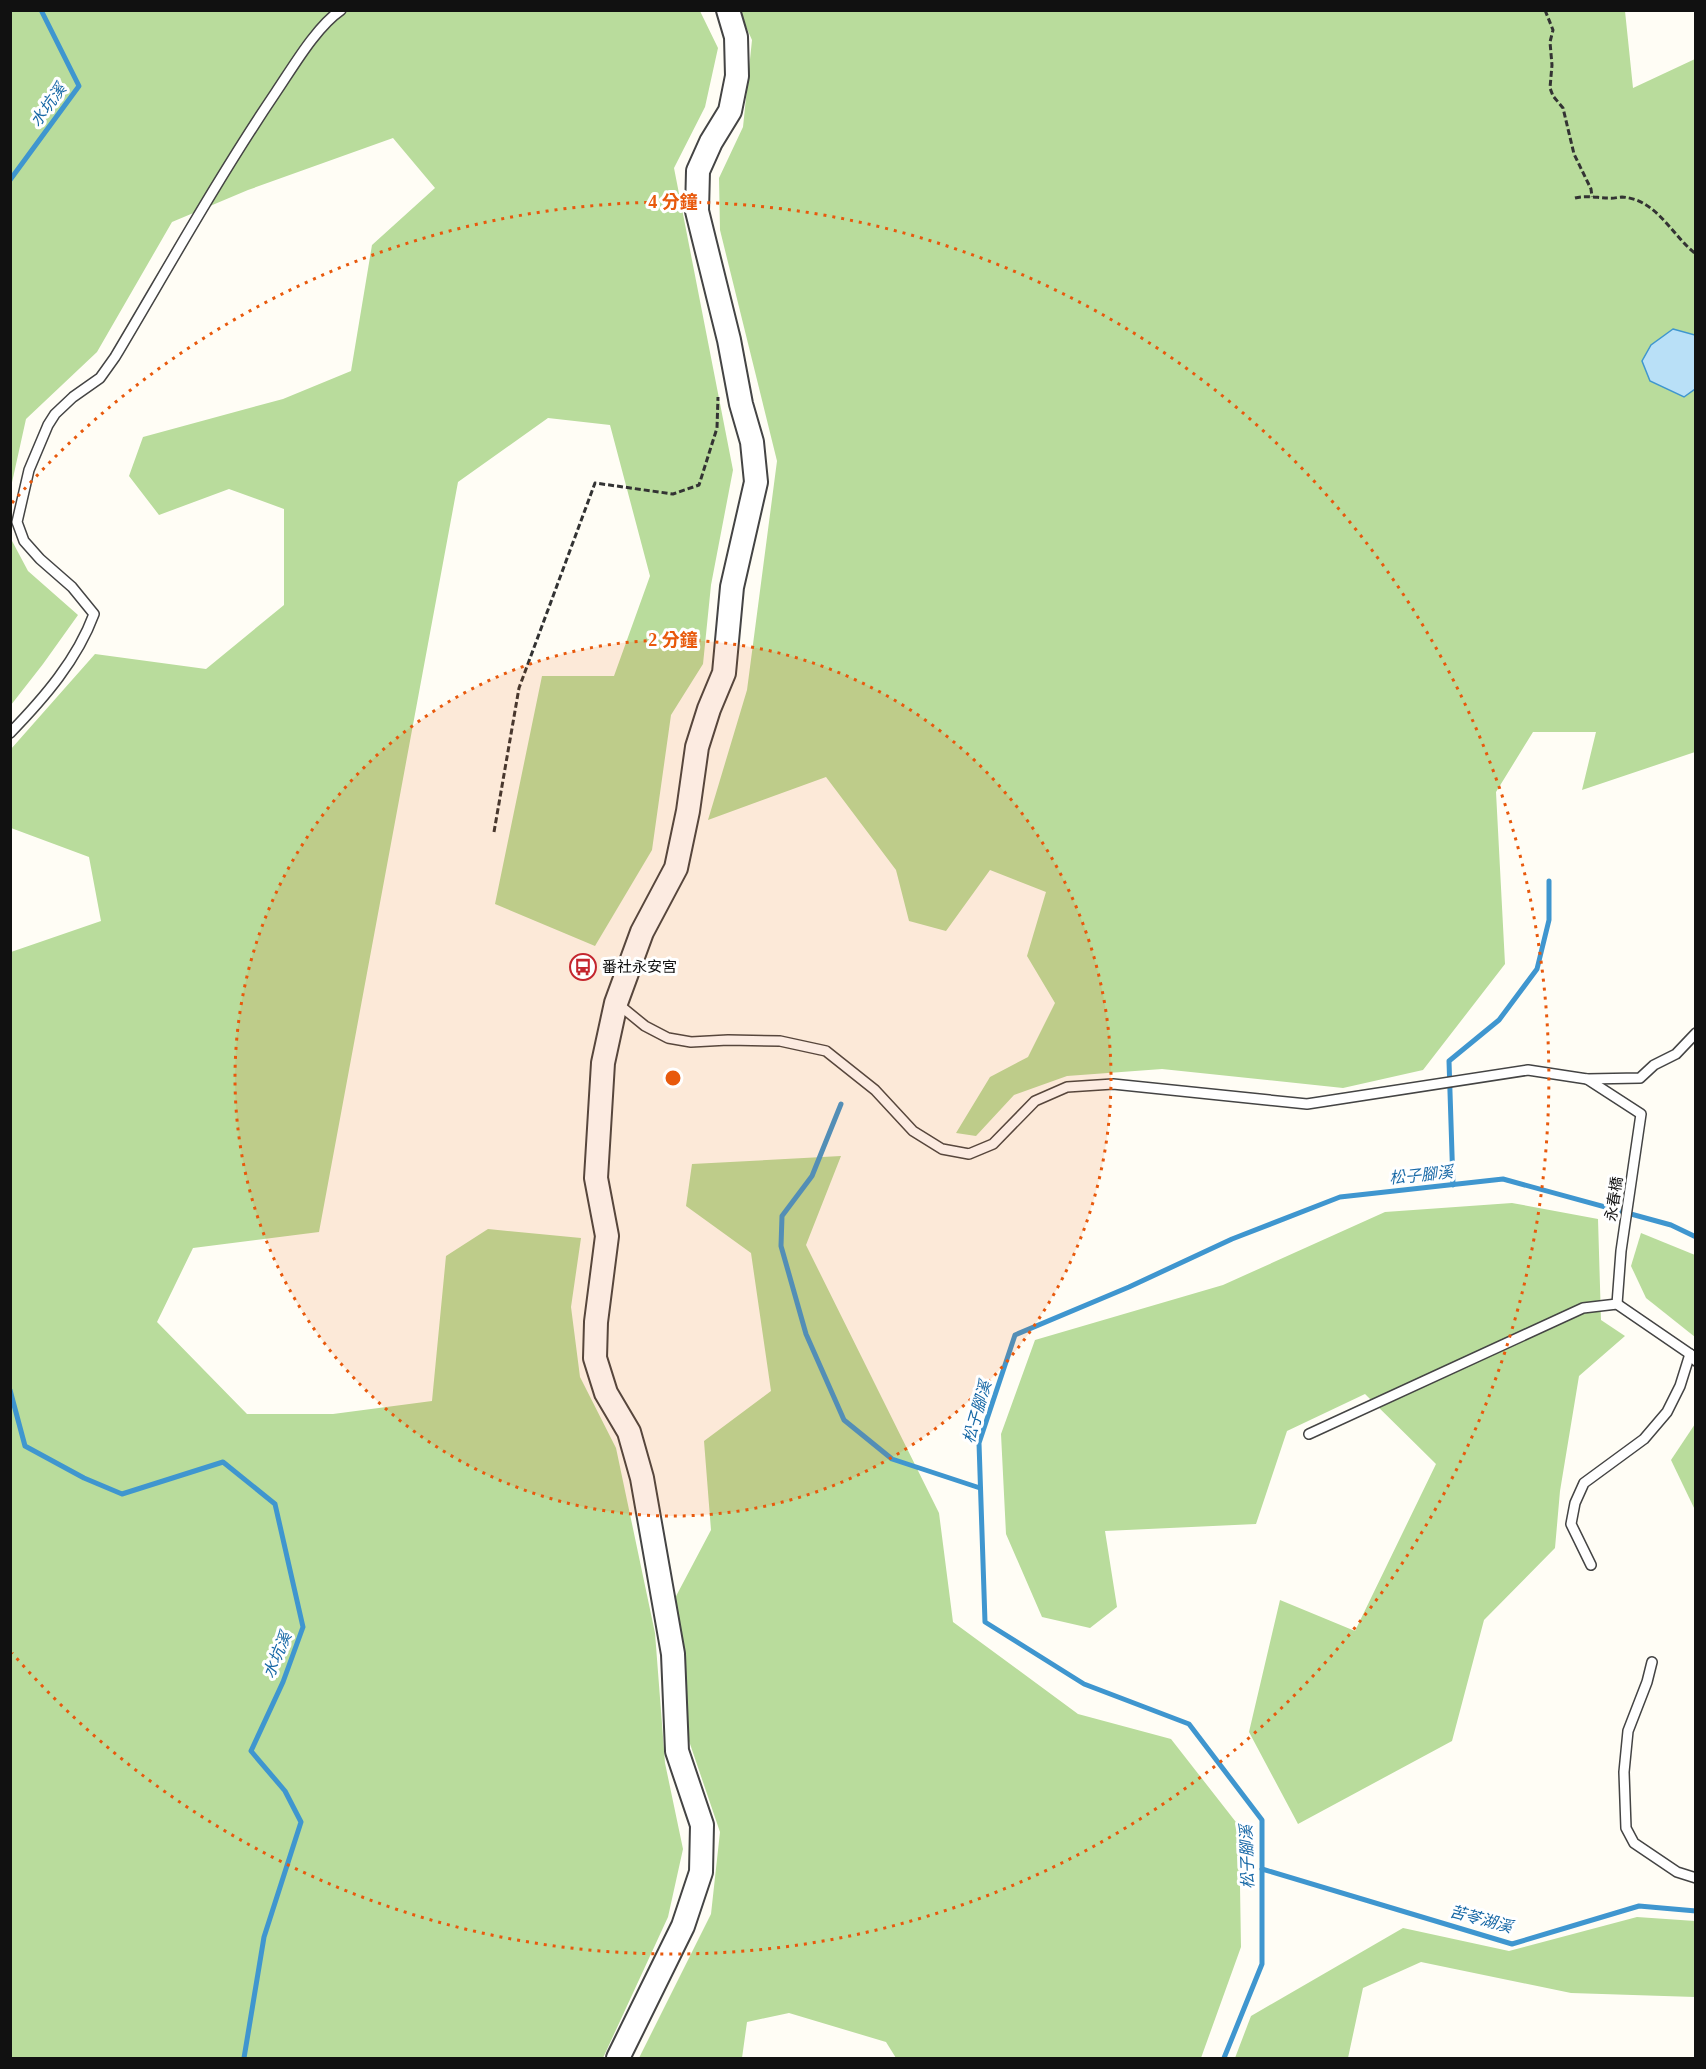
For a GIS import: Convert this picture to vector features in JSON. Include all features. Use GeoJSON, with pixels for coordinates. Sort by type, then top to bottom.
{"type":"FeatureCollection","features":[{"type":"Feature","properties":{"kind":"street"},"geometry":{"type":"LineString","coordinates":[[618,2058],[683,1926],[701,1872],[702,1825],[677,1750],[673,1654],[642,1478],[630,1432],[606,1393],[595,1358],[596,1322],[607,1236],[596,1178],[603,1063],[616,1003],[642,932],[676,868],[688,811],[697,747],[724,673],[732,587],[756,482],[752,442],[741,404],[729,340],[697,211],[698,171],[711,142],[730,111],[737,76],[736,37],[728,10]]}},
{"type":"Feature","properties":{"kind":"lane"},"geometry":{"type":"LineString","coordinates":[[10,733],[66,668],[85,638],[94,614],[72,587],[40,559],[24,540],[17,522],[29,470],[48,425],[61,408],[100,378],[115,357],[239,147],[305,49],[341,10]]}},
{"type":"Feature","properties":{"kind":"lane"},"geometry":{"type":"LineString","coordinates":[[616,1003],[645,1026],[668,1038],[691,1042],[780,1041],[826,1051],[875,1090],[913,1131],[942,1149],[969,1154],[993,1144],[1035,1101],[1067,1087],[1113,1084],[1307,1104],[1528,1070],[1587,1079],[1640,1078],[1654,1065],[1676,1054],[1695,1034]]}},
{"type":"Feature","properties":{"kind":"lane","name":"永春橋"},"geometry":{"type":"LineString","coordinates":[[1587,1079],[1641,1114],[1621,1251],[1617,1304]]}},
{"type":"Feature","properties":{"kind":"lane"},"geometry":{"type":"LineString","coordinates":[[1309,1434],[1584,1308],[1617,1304],[1693,1358],[1667,1412],[1644,1439],[1584,1483],[1575,1503],[1571,1524],[1591,1565]]}},
{"type":"Feature","properties":{"kind":"lane"},"geometry":{"type":"LineString","coordinates":[[1652,1662],[1647,1682],[1628,1731],[1624,1772],[1626,1828],[1634,1843],[1677,1872],[1695,1878]]}},
{"type":"Feature","properties":{"kind":"path"},"geometry":{"type":"LineString","coordinates":[[1545,10],[1553,30],[1550,42],[1552,65],[1550,88],[1553,96],[1563,108],[1566,128],[1591,189],[1592,198]]}},
{"type":"Feature","properties":{"kind":"path"},"geometry":{"type":"LineString","coordinates":[[1575,198],[1581,196],[1614,199],[1623,197],[1643,203],[1664,221],[1695,254]]}},
{"type":"Feature","properties":{"kind":"path"},"geometry":{"type":"LineString","coordinates":[[495,832],[519,688],[595,483],[673,494],[699,485],[717,428],[718,394]]}},
{"type":"Feature","properties":{"kind":"green space"},"geometry":{"type":"Polygon","coordinates":[[[11,11],[700,11],[718,48],[705,107],[674,168],[733,470],[711,585],[703,664],[671,715],[652,850],[595,946],[495,904],[542,676],[614,676],[650,576],[610,425],[548,418],[458,482],[319,1232],[193,1248],[157,1322],[247,1414],[333,1414],[432,1401],[446,1256],[488,1229],[581,1238],[571,1307],[580,1377],[616,1448],[655,1633],[665,1763],[683,1849],[668,1917],[603,2058],[11,2058],[11,952],[101,921],[89,857],[11,828],[11,749],[95,654],[206,669],[284,605],[284,509],[229,489],[159,515],[129,476],[143,437],[283,399],[351,371],[372,245],[435,188],[393,138],[248,190],[172,222],[97,352],[26,419],[11,487],[11,11]]]}},
{"type":"Feature","properties":{"kind":"green space"},"geometry":{"type":"Polygon","coordinates":[[[739,11],[1625,11],[1633,88],[1695,59],[1695,752],[1582,790],[1596,732],[1533,732],[1496,792],[1505,964],[1423,1070],[1343,1088],[1162,1069],[1067,1076],[1014,1095],[976,1136],[956,1133],[990,1077],[1028,1057],[1055,1003],[1027,956],[1046,892],[990,870],[946,931],[909,921],[896,870],[826,777],[708,820],[747,690],[777,461],[720,230],[719,178],[743,127],[752,40],[739,11]]]}},
{"type":"Feature","properties":{"kind":"green space"},"geometry":{"type":"Polygon","coordinates":[[[11,539],[28,571],[78,615],[11,705],[11,539]]]}},
{"type":"Feature","properties":{"kind":"green space"},"geometry":{"type":"Polygon","coordinates":[[[841,1156],[806,1245],[939,1513],[953,1622],[1078,1714],[1171,1739],[1239,1826],[1241,1947],[1201,2058],[896,2058],[886,2042],[789,2013],[747,2022],[742,2058],[639,2058],[711,1914],[720,1832],[688,1738],[674,1600],[711,1530],[704,1441],[771,1391],[751,1253],[686,1206],[692,1164],[841,1156]]]}},
{"type":"Feature","properties":{"kind":"green space"},"geometry":{"type":"Polygon","coordinates":[[[1512,1203],[1598,1219],[1601,1320],[1625,1336],[1579,1376],[1560,1491],[1555,1548],[1484,1620],[1452,1741],[1298,1824],[1249,1732],[1280,1600],[1355,1631],[1436,1464],[1365,1394],[1287,1431],[1256,1524],[1105,1531],[1117,1607],[1090,1628],[1042,1617],[1006,1534],[1001,1434],[1035,1340],[1223,1285],[1385,1212],[1512,1203]]]}},
{"type":"Feature","properties":{"kind":"green space"},"geometry":{"type":"Polygon","coordinates":[[[1641,1233],[1695,1255],[1695,1337],[1646,1298],[1631,1266],[1641,1233]]]}},
{"type":"Feature","properties":{"kind":"green space"},"geometry":{"type":"Polygon","coordinates":[[[1696,1424],[1695,1510],[1671,1460],[1696,1424]]]}},
{"type":"Feature","properties":{"kind":"green space"},"geometry":{"type":"Polygon","coordinates":[[[1637,1917],[1695,1921],[1695,1997],[1571,1993],[1421,1962],[1363,1988],[1348,2058],[1235,2058],[1251,2016],[1403,1928],[1509,1951],[1637,1917]]]}},
{"type":"Feature","properties":{"kind":"water"},"geometry":{"type":"Polygon","coordinates":[[[1673,329],[1695,335],[1695,389],[1684,397],[1650,381],[1642,361],[1651,345],[1673,329]]]}},
{"type":"Feature","properties":{"kind":"waterway","name":"水坑溪"},"geometry":{"type":"LineString","coordinates":[[10,180],[79,86],[41,10]]}},
{"type":"Feature","properties":{"kind":"waterway"},"geometry":{"type":"LineString","coordinates":[[1453,1185],[1449,1061],[1499,1020],[1537,969],[1549,920],[1549,881]]}},
{"type":"Feature","properties":{"kind":"waterway"},"geometry":{"type":"LineString","coordinates":[[841,1104],[812,1176],[782,1216],[781,1246],[806,1334],[844,1420],[892,1459],[980,1488]]}},
{"type":"Feature","properties":{"kind":"waterway","name":"松子腳溪"},"geometry":{"type":"LineString","coordinates":[[1224,2058],[1262,1964],[1262,1820],[1189,1724],[1084,1684],[985,1622],[979,1443],[1015,1335],[1129,1287],[1232,1239],[1340,1197],[1503,1179],[1671,1225],[1696,1237]]}},
{"type":"Feature","properties":{"kind":"waterway","name":"水坑溪"},"geometry":{"type":"LineString","coordinates":[[10,1390],[25,1446],[84,1478],[122,1494],[223,1462],[275,1504],[303,1627],[283,1682],[251,1751],[285,1791],[301,1822],[264,1937],[244,2058]]}},
{"type":"Feature","properties":{"kind":"waterway","name":"苦苓湖溪"},"geometry":{"type":"LineString","coordinates":[[1262,1869],[1512,1944],[1639,1906],[1696,1911]]}},
{"type":"Feature","properties":{"kind":"place","name":"番社永安宮"},"geometry":{"type":"Point","coordinates":[583,967]}}]}
